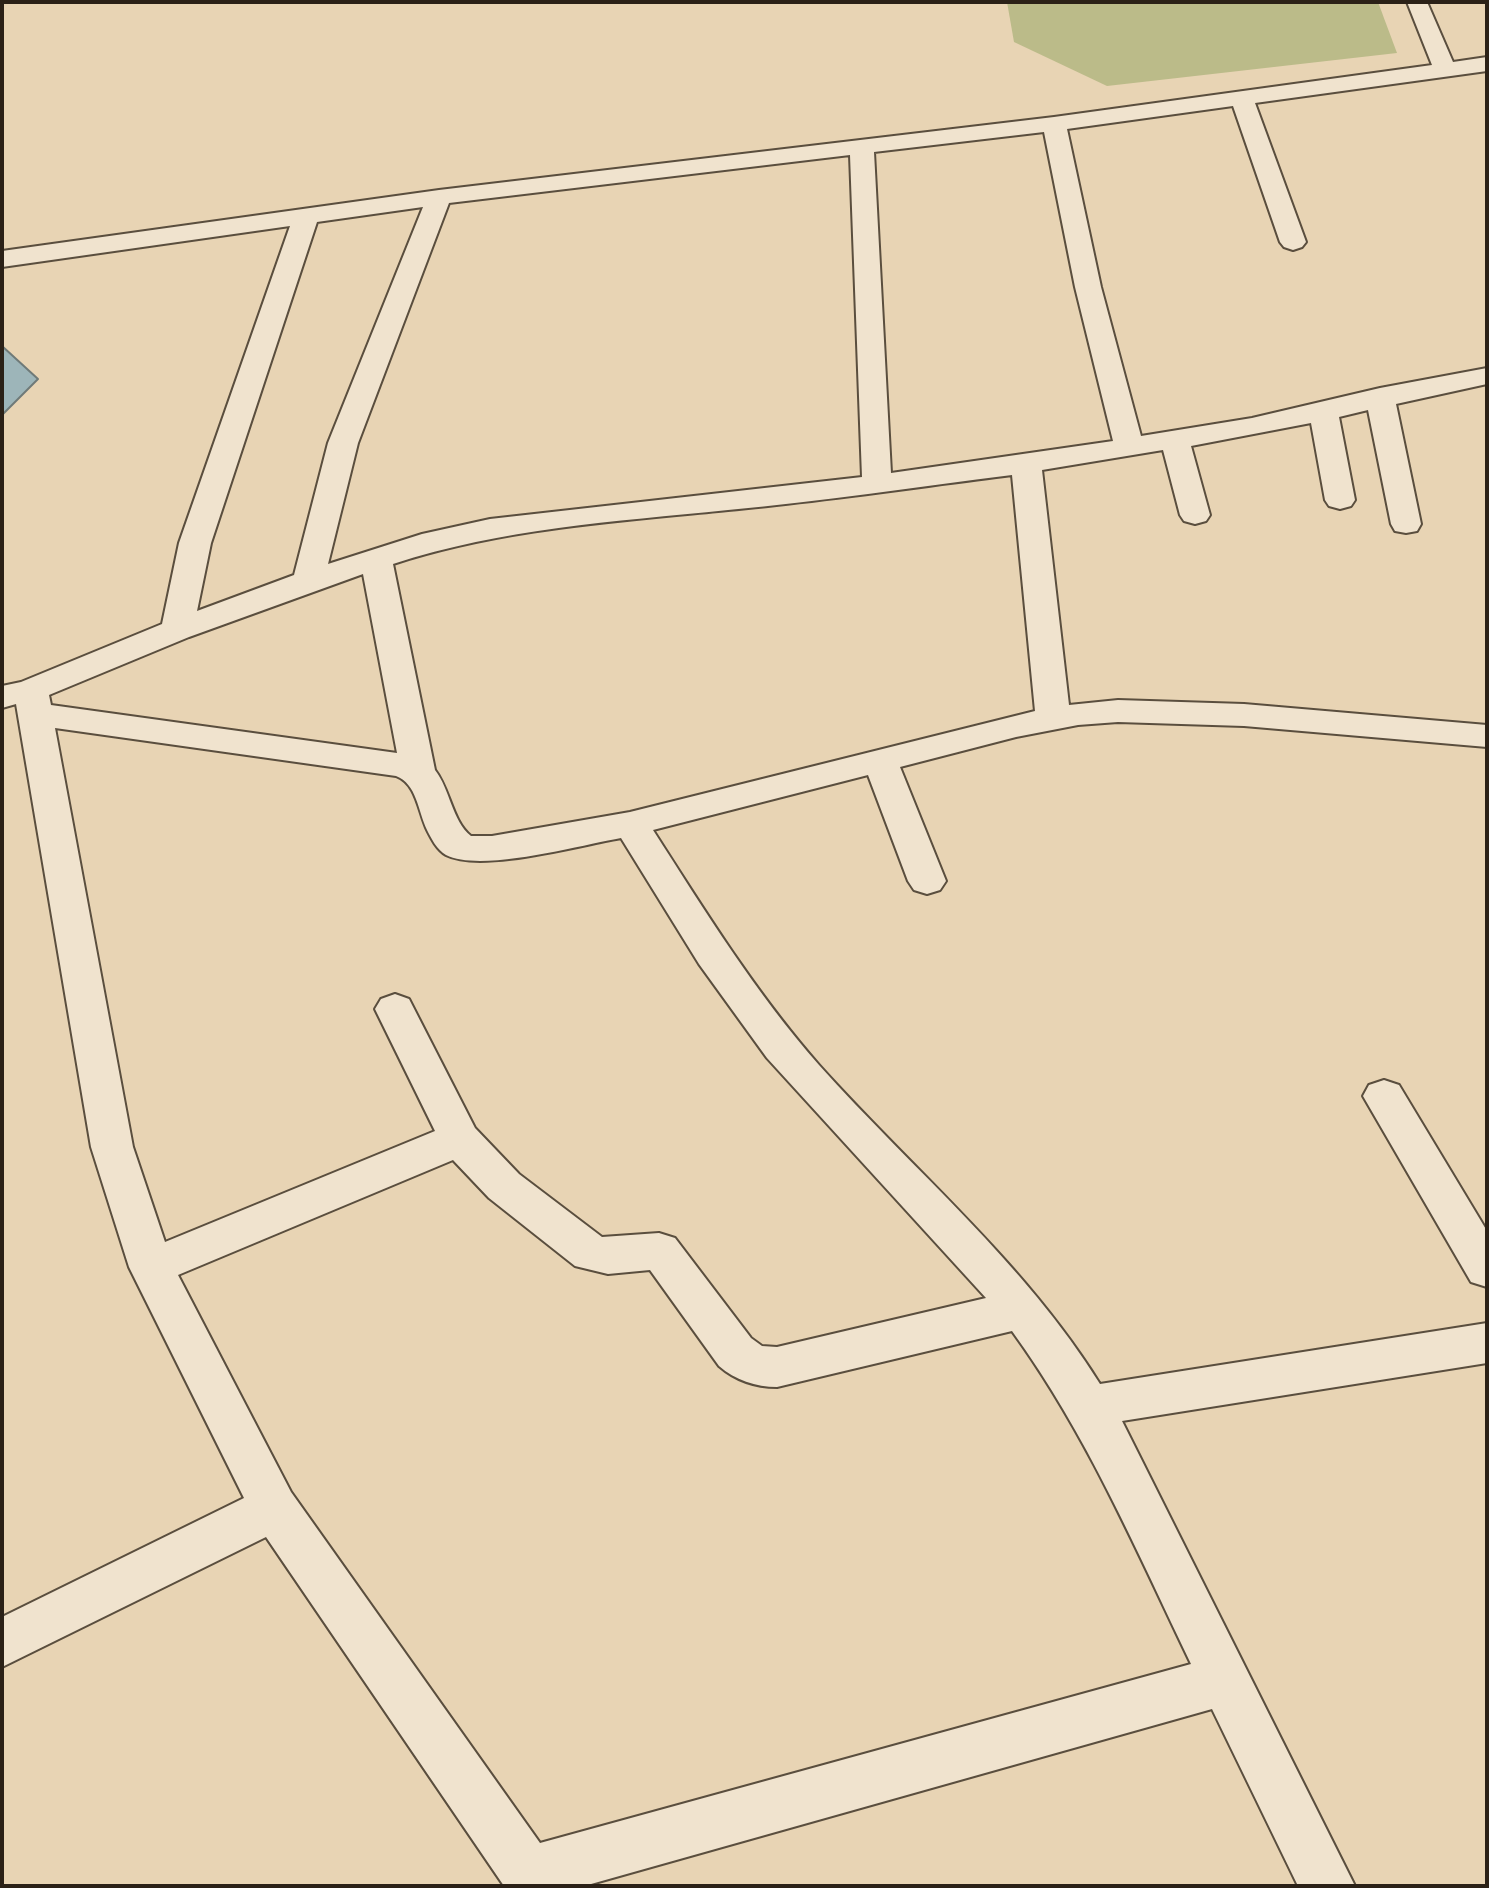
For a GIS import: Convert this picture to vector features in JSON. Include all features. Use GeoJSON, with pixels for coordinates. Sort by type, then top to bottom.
{"type":"FeatureCollection","features":[{"type":"Feature","properties":{"kind":"street"},"geometry":{"type":"LineString","coordinates":[[1417,2],[1444,68]]}},
{"type":"Feature","properties":{"kind":"street"},"geometry":{"type":"LineString","coordinates":[[2,259],[439,197],[1054,124],[1487,64]]}},
{"type":"Feature","properties":{"kind":"street"},"geometry":{"type":"LineString","coordinates":[[1242,98],[1293,242]]}},
{"type":"Feature","properties":{"kind":"street"},"geometry":{"type":"LineString","coordinates":[[1054,124],[1088,288],[1129,448]]}},
{"type":"Feature","properties":{"kind":"street"},"geometry":{"type":"LineString","coordinates":[[862,146],[877,485]]}},
{"type":"Feature","properties":{"kind":"street"},"geometry":{"type":"LineString","coordinates":[[309,581],[343,443],[439,197]]}},
{"type":"Feature","properties":{"kind":"street"},"geometry":{"type":"LineString","coordinates":[[177,630],[195,543],[306,216]]}},
{"type":"Feature","properties":{"kind":"street"},"geometry":{"type":"LineString","coordinates":[[23,701],[177,630],[309,581],[376,558],[490,528],[877,485],[1026,464],[1175,441],[1487,376]]}},
{"type":"Feature","properties":{"kind":"street"},"geometry":{"type":"LineString","coordinates":[[1380,397],[1406,524]]}},
{"type":"Feature","properties":{"kind":"street"},"geometry":{"type":"LineString","coordinates":[[1323,411],[1340,500]]}},
{"type":"Feature","properties":{"kind":"street"},"geometry":{"type":"LineString","coordinates":[[1175,441],[1195,515]]}},
{"type":"Feature","properties":{"kind":"street"},"geometry":{"type":"LineString","coordinates":[[1026,464],[1052,719]]}},
{"type":"Feature","properties":{"kind":"street"},"geometry":{"type":"LineString","coordinates":[[376,558],[418,771],[426,783],[449,837],[458,845],[471,849],[492,849],[630,824],[1052,719],[1118,711],[1244,715],[1487,736]]}},
{"type":"Feature","properties":{"kind":"street"},"geometry":{"type":"LineString","coordinates":[[23,701],[377,761],[418,771]]}},
{"type":"Feature","properties":{"kind":"street"},"geometry":{"type":"LineString","coordinates":[[23,701],[112,1147],[151,1267],[274,1508],[533,1880],[1226,1680]]}},
{"type":"Feature","properties":{"kind":"street"},"geometry":{"type":"LineString","coordinates":[[880,761],[927,881]]}},
{"type":"Feature","properties":{"kind":"street"},"geometry":{"type":"LineString","coordinates":[[630,824],[732,983],[766,1029],[835,1110],[924,1201],[1022,1309],[1088,1406],[1121,1464],[1327,1886]]}},
{"type":"Feature","properties":{"kind":"street"},"geometry":{"type":"LineString","coordinates":[[396,1009],[460,1139],[504,1186],[592,1253],[608,1256],[659,1251],[735,1352],[747,1363],[759,1367],[777,1367],[1022,1309]]}},
{"type":"Feature","properties":{"kind":"street"},"geometry":{"type":"LineString","coordinates":[[1384,1096],[1487,1269]]}},
{"type":"Feature","properties":{"kind":"street"},"geometry":{"type":"LineString","coordinates":[[151,1267],[460,1139]]}},
{"type":"Feature","properties":{"kind":"street"},"geometry":{"type":"LineString","coordinates":[[1088,1406],[1487,1343]]}},
{"type":"Feature","properties":{"kind":"street"},"geometry":{"type":"LineString","coordinates":[[2,1643],[274,1508]]}},
{"type":"Feature","properties":{"kind":"green space"},"geometry":{"type":"Polygon","coordinates":[[[1007,2],[1378,2],[1397,53],[1107,86],[1014,42],[1007,2]]]}},
{"type":"Feature","properties":{"kind":"water"},"geometry":{"type":"Polygon","coordinates":[[[2,346],[38,379],[2,415],[2,346]]]}}]}
